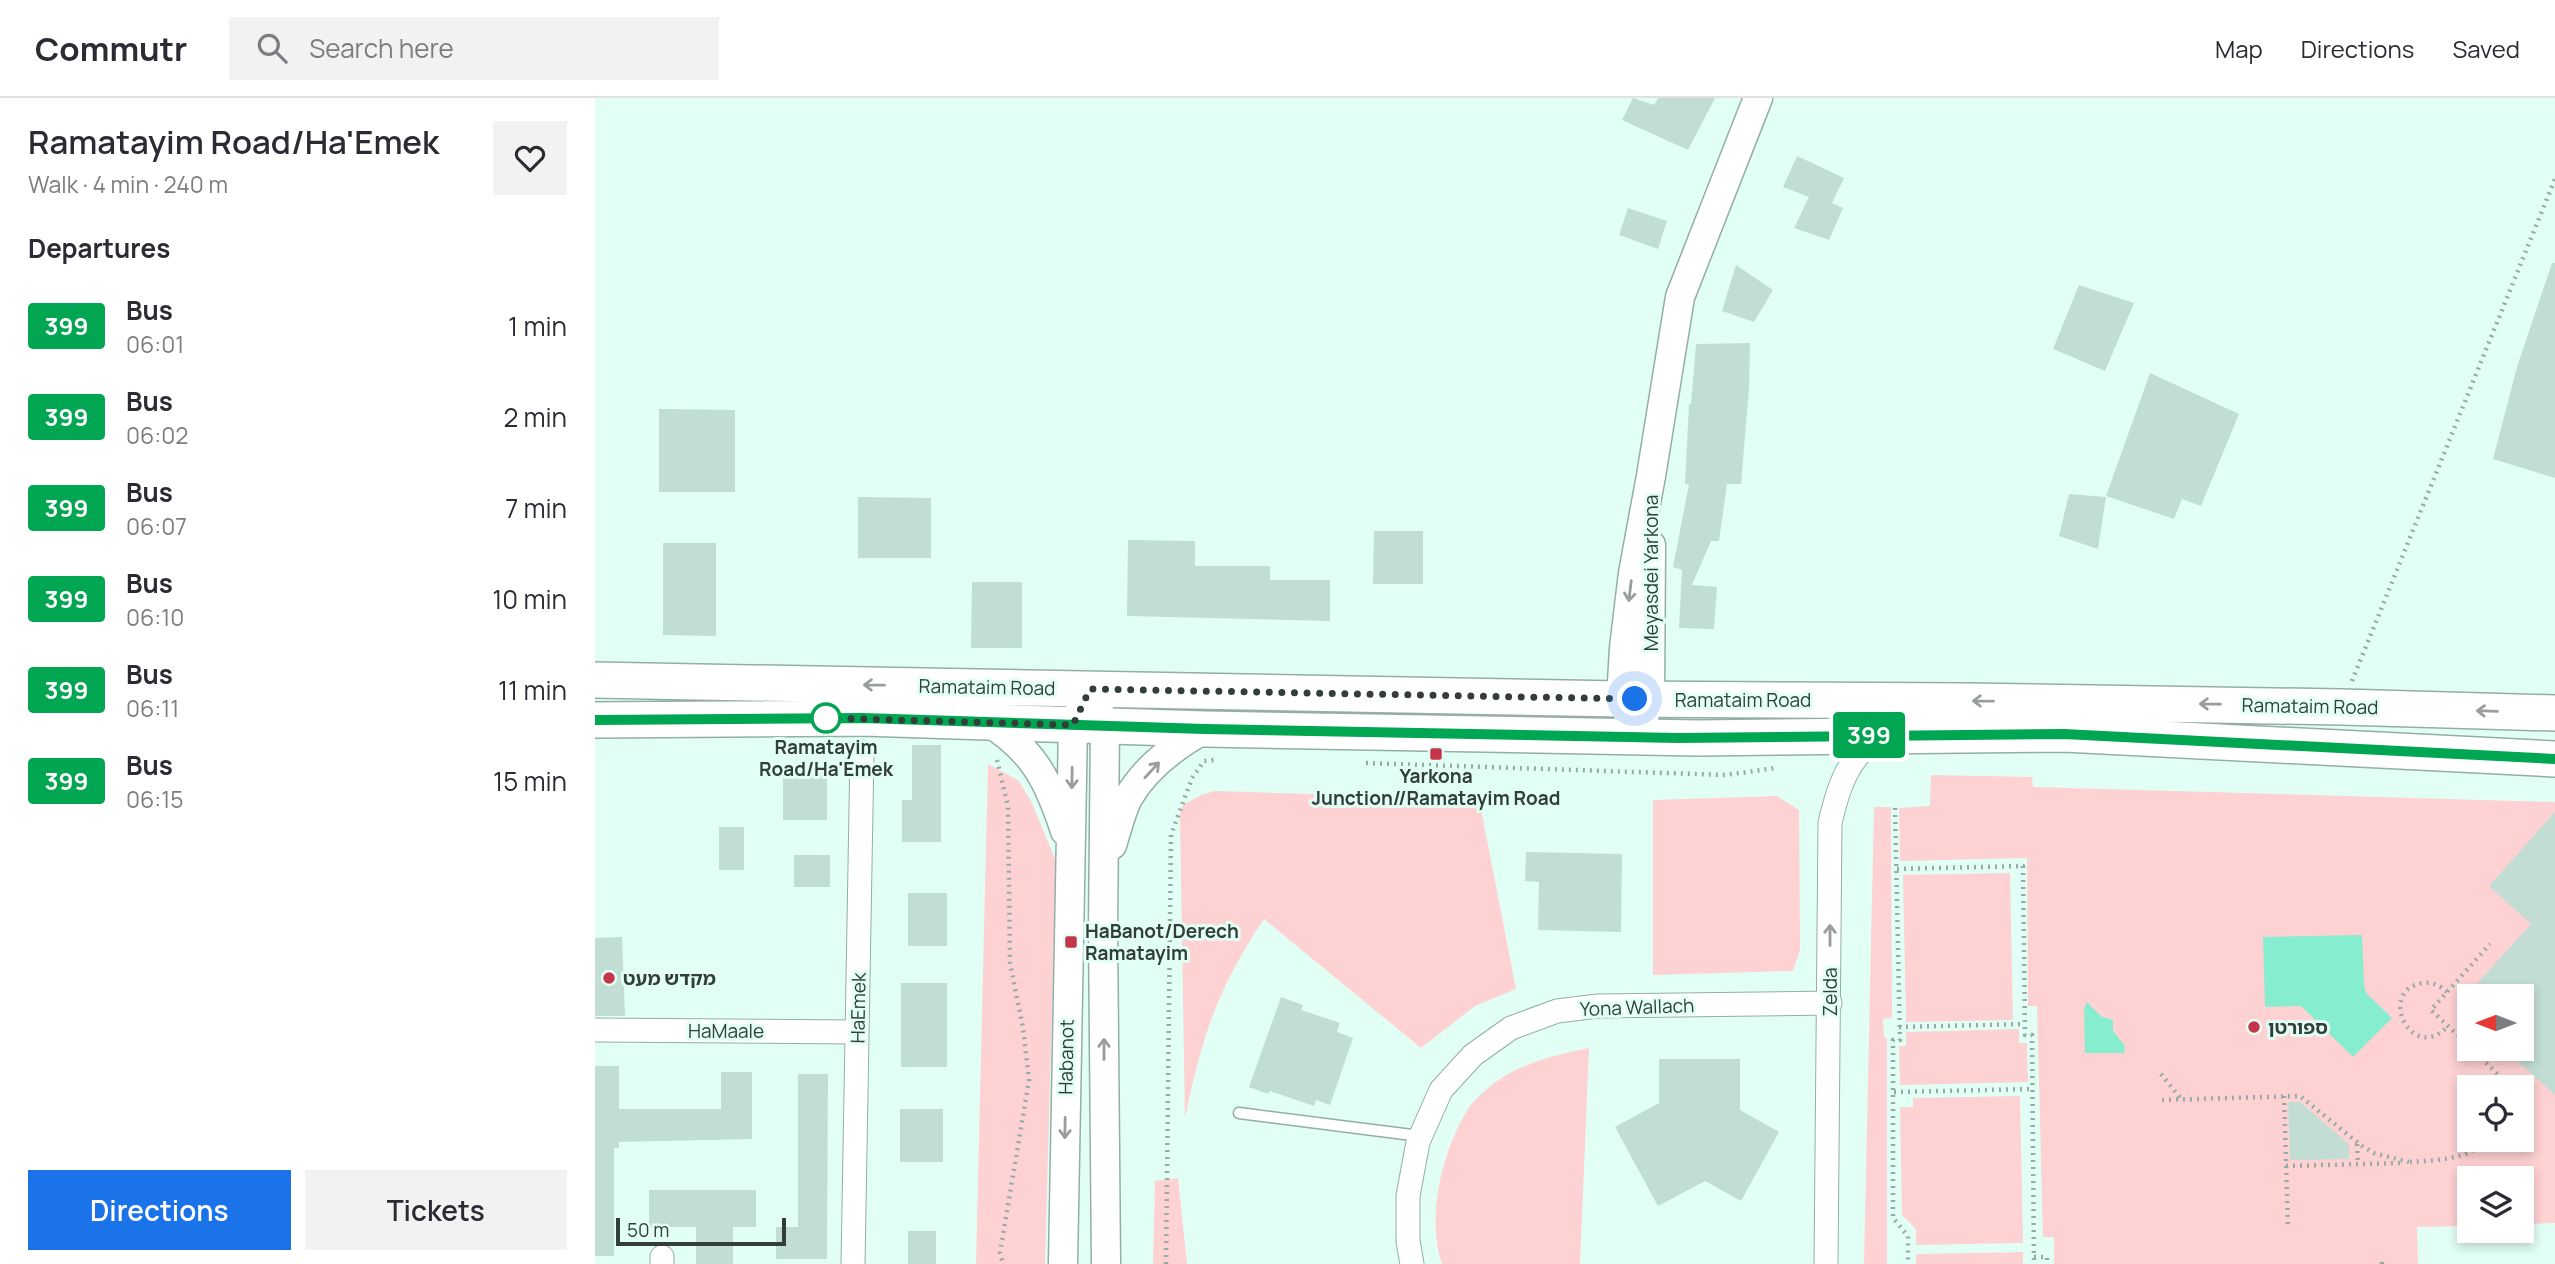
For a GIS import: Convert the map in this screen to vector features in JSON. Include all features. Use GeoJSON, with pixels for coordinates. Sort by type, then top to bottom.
{"type":"FeatureCollection","features":[{"type":"Feature","properties":{"kind":"main road","name":"Ramataim Road"},"geometry":{"type":"LineString","coordinates":[[595,680],[1635,699],[2342,707],[2555,713]]}},
{"type":"Feature","properties":{"kind":"main road","name":"Ramataim Road"},"geometry":{"type":"LineString","coordinates":[[595,720],[863,718],[988,722],[1089,726],[1210,744],[2064,734],[2555,759]]}},
{"type":"Feature","properties":{"kind":"street","name":"Meyasdei Yarkona"},"geometry":{"type":"LineString","coordinates":[[1639,737],[1635,699],[1651,476],[1680,297],[1758,98]]}},
{"type":"Feature","properties":{"kind":"street","name":"Habanot"},"geometry":{"type":"LineString","coordinates":[[1063,1264],[1070,850],[1089,726],[1090,689]]}},
{"type":"Feature","properties":{"kind":"street","name":"Habanot"},"geometry":{"type":"LineString","coordinates":[[988,722],[1011,736],[1036,766],[1056,804],[1070,850]]}},
{"type":"Feature","properties":{"kind":"street","name":"Habanot"},"geometry":{"type":"LineString","coordinates":[[1089,726],[1104,874],[1106,1264]]}},
{"type":"Feature","properties":{"kind":"street","name":"Zelda"},"geometry":{"type":"LineString","coordinates":[[1826,1264],[1830,823],[1842,779],[1853,760],[1877,735]]}},
{"type":"Feature","properties":{"kind":"street","name":"Habanot"},"geometry":{"type":"LineString","coordinates":[[1104,874],[1128,797],[1151,769],[1180,743],[1210,744]]}},
{"type":"Feature","properties":{"kind":"street","name":"HaEmek"},"geometry":{"type":"LineString","coordinates":[[853,1264],[862,752]]}},
{"type":"Feature","properties":{"kind":"street","name":"Yona Wallach"},"geometry":{"type":"LineString","coordinates":[[1412,1264],[1408,1241],[1408,1196],[1420,1136],[1441,1090],[1473,1055],[1511,1028],[1557,1011],[1598,1006],[1830,1003]]}},
{"type":"Feature","properties":{"kind":"street","name":"HaMaale"},"geometry":{"type":"LineString","coordinates":[[595,1030],[857,1032]]}},
{"type":"Feature","properties":{"kind":"lane"},"geometry":{"type":"LineString","coordinates":[[1239,1113],[1420,1136]]}},
{"type":"Feature","properties":{"kind":"path"},"geometry":{"type":"LineString","coordinates":[[2342,707],[2555,179]]}},
{"type":"Feature","properties":{"kind":"path"},"geometry":{"type":"LineString","coordinates":[[988,722],[1009,806],[1010,963],[1023,1028],[1029,1080],[1000,1253],[1003,1264]]}},
{"type":"Feature","properties":{"kind":"path"},"geometry":{"type":"LineString","coordinates":[[1166,1264],[1171,835],[1192,778],[1210,744]]}},
{"type":"Feature","properties":{"kind":"path"},"geometry":{"type":"LineString","coordinates":[[1361,763],[1725,775],[1786,766]]}},
{"type":"Feature","properties":{"kind":"path"},"geometry":{"type":"LineString","coordinates":[[1895,808],[1900,1040],[1893,1040],[1893,1218],[1908,1236],[1908,1264]]}},
{"type":"Feature","properties":{"kind":"path"},"geometry":{"type":"LineString","coordinates":[[1898,869],[2024,866],[2025,1035],[2032,1035],[2034,1264]]}},
{"type":"Feature","properties":{"kind":"path"},"geometry":{"type":"LineString","coordinates":[[2457,1035],[2431,1010],[2490,944]]}},
{"type":"Feature","properties":{"kind":"path"},"geometry":{"type":"LineString","coordinates":[[2447,993],[2434,984],[2416,985],[2403,997],[2400,1014],[2408,1030],[2416,1035],[2434,1036],[2448,1026]]}},
{"type":"Feature","properties":{"kind":"path"},"geometry":{"type":"LineString","coordinates":[[1899,1027],[2025,1024]]}},
{"type":"Feature","properties":{"kind":"path"},"geometry":{"type":"LineString","coordinates":[[2484,1061],[2499,1075]]}},
{"type":"Feature","properties":{"kind":"path"},"geometry":{"type":"LineString","coordinates":[[2161,1074],[2182,1100]]}},
{"type":"Feature","properties":{"kind":"path"},"geometry":{"type":"LineString","coordinates":[[1894,1092],[2032,1089]]}},
{"type":"Feature","properties":{"kind":"path"},"geometry":{"type":"LineString","coordinates":[[2284,1096],[2288,1226]]}},
{"type":"Feature","properties":{"kind":"path"},"geometry":{"type":"LineString","coordinates":[[2162,1100],[2300,1096],[2357,1143],[2374,1153],[2410,1163]]}},
{"type":"Feature","properties":{"kind":"path"},"geometry":{"type":"LineString","coordinates":[[2357,1143],[2358,1164]]}},
{"type":"Feature","properties":{"kind":"path"},"geometry":{"type":"LineString","coordinates":[[2287,1166],[2410,1163],[2470,1152]]}},
{"type":"Feature","properties":{"kind":"path"},"geometry":{"type":"LineString","coordinates":[[2034,1257],[2047,1257],[2047,1264]]}},
{"type":"Feature","properties":{"kind":"path"},"geometry":{"type":"LineString","coordinates":[[2382,1257],[2382,1264]]}},
{"type":"Feature","properties":{"kind":"shaded area"},"geometry":{"type":"Polygon","coordinates":[[[988,764],[1018,780],[1031,801],[1056,861],[1045,1264],[976,1264],[988,764]]]}},
{"type":"Feature","properties":{"kind":"shaded area","name":"ספורטן"},"geometry":{"type":"Polygon","coordinates":[[[1931,775],[2032,777],[2033,787],[2555,802],[2555,1223],[2534,1224],[2534,1166],[2457,1166],[2457,1226],[2417,1227],[2418,1264],[2054,1264],[2054,1237],[2043,1237],[2037,1006],[2028,1006],[2027,858],[1900,861],[1899,808],[1930,806],[1931,775]]]}},
{"type":"Feature","properties":{"kind":"shaded area"},"geometry":{"type":"Polygon","coordinates":[[[1215,791],[1479,799],[1516,989],[1475,1006],[1421,1048],[1264,919],[1235,968],[1213,1014],[1185,1118],[1180,814],[1183,805],[1215,791]]]}},
{"type":"Feature","properties":{"kind":"shaded area"},"geometry":{"type":"Polygon","coordinates":[[[1777,796],[1799,810],[1800,950],[1793,971],[1653,975],[1653,800],[1777,796]]]}},
{"type":"Feature","properties":{"kind":"shaded area"},"geometry":{"type":"Polygon","coordinates":[[[1874,807],[1891,807],[1892,1018],[1883,1019],[1884,1037],[1887,1038],[1887,1264],[1864,1264],[1874,807]]]}},
{"type":"Feature","properties":{"kind":"shaded area"},"geometry":{"type":"Polygon","coordinates":[[[2010,873],[2013,1020],[1906,1022],[1903,875],[2010,873]]]}},
{"type":"Feature","properties":{"kind":"shaded area"},"geometry":{"type":"Polygon","coordinates":[[[2362,935],[2366,993],[2392,1018],[2353,1057],[2301,1006],[2265,1007],[2263,937],[2362,935]]]}},
{"type":"Feature","properties":{"kind":"shaded area"},"geometry":{"type":"Polygon","coordinates":[[[2087,1002],[2102,1017],[2113,1020],[2113,1031],[2125,1046],[2124,1053],[2085,1053],[2084,1009],[2087,1002]]]}},
{"type":"Feature","properties":{"kind":"shaded area"},"geometry":{"type":"Polygon","coordinates":[[[2019,1029],[2019,1043],[2027,1043],[2028,1082],[1900,1085],[1899,1046],[1906,1046],[1906,1032],[2019,1029]]]}},
{"type":"Feature","properties":{"kind":"shaded area"},"geometry":{"type":"Polygon","coordinates":[[[1589,1048],[1580,1264],[1442,1264],[1437,1246],[1436,1226],[1439,1185],[1451,1144],[1468,1109],[1489,1088],[1513,1071],[1545,1059],[1589,1048]]]}},
{"type":"Feature","properties":{"kind":"shaded area"},"geometry":{"type":"Polygon","coordinates":[[[2020,1096],[2023,1243],[1916,1245],[1916,1229],[1902,1215],[1900,1107],[1913,1107],[1913,1098],[2020,1096]]]}},
{"type":"Feature","properties":{"kind":"shaded area"},"geometry":{"type":"Polygon","coordinates":[[[1178,1178],[1187,1264],[1153,1264],[1155,1181],[1178,1178]]]}},
{"type":"Feature","properties":{"kind":"shaded area"},"geometry":{"type":"Polygon","coordinates":[[[2023,1252],[2023,1264],[1916,1264],[1916,1254],[2023,1252]]]}},
{"type":"Feature","properties":{"kind":"building"},"geometry":{"type":"Polygon","coordinates":[[[1633,98],[1654,105],[1658,98],[1715,98],[1688,150],[1622,120],[1633,98]]]}},
{"type":"Feature","properties":{"kind":"building"},"geometry":{"type":"Polygon","coordinates":[[[1797,156],[1844,178],[1832,203],[1843,208],[1829,240],[1794,228],[1809,197],[1783,187],[1797,156]]]}},
{"type":"Feature","properties":{"kind":"building"},"geometry":{"type":"Polygon","coordinates":[[[1628,208],[1667,221],[1658,249],[1619,235],[1628,208]]]}},
{"type":"Feature","properties":{"kind":"building"},"geometry":{"type":"Polygon","coordinates":[[[2552,263],[2555,263],[2555,478],[2493,459],[2517,367],[2552,263]]]}},
{"type":"Feature","properties":{"kind":"building"},"geometry":{"type":"Polygon","coordinates":[[[1736,265],[1773,290],[1754,322],[1722,311],[1736,265]]]}},
{"type":"Feature","properties":{"kind":"building"},"geometry":{"type":"Polygon","coordinates":[[[2079,285],[2134,303],[2105,371],[2053,349],[2079,285]]]}},
{"type":"Feature","properties":{"kind":"building"},"geometry":{"type":"Polygon","coordinates":[[[1750,343],[1741,484],[1727,484],[1719,541],[1711,541],[1692,585],[1717,587],[1714,629],[1679,628],[1682,570],[1673,567],[1689,484],[1685,484],[1689,404],[1696,344],[1750,343]]]}},
{"type":"Feature","properties":{"kind":"building"},"geometry":{"type":"Polygon","coordinates":[[[2150,373],[2239,414],[2201,506],[2182,499],[2174,519],[2106,496],[2150,373]]]}},
{"type":"Feature","properties":{"kind":"building"},"geometry":{"type":"Polygon","coordinates":[[[659,409],[735,410],[735,492],[659,492],[659,409]]]}},
{"type":"Feature","properties":{"kind":"building"},"geometry":{"type":"Polygon","coordinates":[[[2069,494],[2106,497],[2098,549],[2059,536],[2069,494]]]}},
{"type":"Feature","properties":{"kind":"building"},"geometry":{"type":"Polygon","coordinates":[[[858,497],[931,498],[931,558],[858,558],[858,497]]]}},
{"type":"Feature","properties":{"kind":"building"},"geometry":{"type":"Polygon","coordinates":[[[1374,531],[1423,531],[1423,584],[1373,584],[1374,531]]]}},
{"type":"Feature","properties":{"kind":"building"},"geometry":{"type":"Polygon","coordinates":[[[1128,540],[1195,541],[1195,566],[1270,566],[1270,580],[1330,580],[1330,621],[1127,616],[1128,540]]]}},
{"type":"Feature","properties":{"kind":"building"},"geometry":{"type":"Polygon","coordinates":[[[663,543],[716,543],[716,636],[663,635],[663,543]]]}},
{"type":"Feature","properties":{"kind":"building"},"geometry":{"type":"Polygon","coordinates":[[[972,582],[1022,582],[1022,648],[971,648],[972,582]]]}},
{"type":"Feature","properties":{"kind":"building"},"geometry":{"type":"Polygon","coordinates":[[[912,745],[941,745],[941,842],[902,842],[902,800],[912,800],[912,745]]]}},
{"type":"Feature","properties":{"kind":"building"},"geometry":{"type":"Polygon","coordinates":[[[783,773],[827,773],[827,820],[783,820],[783,773]]]}},
{"type":"Feature","properties":{"kind":"building"},"geometry":{"type":"Polygon","coordinates":[[[2555,812],[2555,1095],[2517,1061],[2534,1061],[2534,984],[2477,984],[2531,924],[2489,886],[2555,812]]]}},
{"type":"Feature","properties":{"kind":"building"},"geometry":{"type":"Polygon","coordinates":[[[719,827],[744,827],[744,870],[719,870],[719,827]]]}},
{"type":"Feature","properties":{"kind":"building"},"geometry":{"type":"Polygon","coordinates":[[[1526,852],[1622,854],[1621,932],[1538,930],[1539,882],[1525,881],[1526,852]]]}},
{"type":"Feature","properties":{"kind":"building"},"geometry":{"type":"Polygon","coordinates":[[[794,855],[830,855],[830,887],[794,887],[794,855]]]}},
{"type":"Feature","properties":{"kind":"building"},"geometry":{"type":"Polygon","coordinates":[[[908,893],[947,893],[947,946],[908,946],[908,893]]]}},
{"type":"Feature","properties":{"kind":"building","name":"מקדש מעט"},"geometry":{"type":"Polygon","coordinates":[[[622,937],[625,1016],[595,1016],[595,938],[622,937]]]}},
{"type":"Feature","properties":{"kind":"building"},"geometry":{"type":"Polygon","coordinates":[[[901,983],[947,983],[947,1067],[901,1067],[901,983]]]}},
{"type":"Feature","properties":{"kind":"building"},"geometry":{"type":"Polygon","coordinates":[[[1281,997],[1303,1005],[1301,1010],[1340,1023],[1337,1032],[1353,1038],[1330,1105],[1316,1100],[1314,1106],[1249,1087],[1281,997]]]}},
{"type":"Feature","properties":{"kind":"building"},"geometry":{"type":"Polygon","coordinates":[[[1659,1059],[1740,1059],[1740,1110],[1779,1132],[1741,1201],[1705,1181],[1658,1206],[1615,1127],[1659,1103],[1659,1059]]]}},
{"type":"Feature","properties":{"kind":"building"},"geometry":{"type":"Polygon","coordinates":[[[595,1066],[619,1066],[619,1109],[721,1109],[721,1072],[752,1072],[752,1139],[619,1142],[619,1148],[614,1148],[614,1256],[595,1256],[595,1066]]]}},
{"type":"Feature","properties":{"kind":"building"},"geometry":{"type":"Polygon","coordinates":[[[798,1074],[828,1074],[827,1259],[776,1259],[776,1227],[798,1227],[798,1074]]]}},
{"type":"Feature","properties":{"kind":"building"},"geometry":{"type":"Polygon","coordinates":[[[2288,1102],[2300,1102],[2349,1144],[2349,1159],[2290,1160],[2288,1102]]]}},
{"type":"Feature","properties":{"kind":"building"},"geometry":{"type":"Polygon","coordinates":[[[900,1109],[943,1109],[943,1162],[900,1162],[900,1109]]]}},
{"type":"Feature","properties":{"kind":"building"},"geometry":{"type":"Polygon","coordinates":[[[649,1190],[756,1190],[756,1227],[733,1227],[733,1264],[696,1264],[696,1227],[649,1227],[649,1190]]]}},
{"type":"Feature","properties":{"kind":"building"},"geometry":{"type":"Polygon","coordinates":[[[908,1231],[936,1231],[936,1264],[908,1264],[908,1231]]]}},
{"type":"Feature","properties":{"kind":"bus line","name":"399"},"geometry":{"type":"LineString","coordinates":[[595,720],[863,718],[1205,729],[1678,738],[2064,734],[2555,759]]}},
{"type":"Feature","properties":{"kind":"place","name":"Ramatayim Road/Ha'Emek"},"geometry":{"type":"Point","coordinates":[826,718]}},
{"type":"Feature","properties":{"kind":"place","name":"Yarkona Junction//Ramatayim Road"},"geometry":{"type":"Point","coordinates":[1436,754]}},
{"type":"Feature","properties":{"kind":"place","name":"HaBanot/Derech Ramatayim"},"geometry":{"type":"Point","coordinates":[1071,942]}},
{"type":"Feature","properties":{"kind":"place","name":"מקדש מעט"},"geometry":{"type":"Point","coordinates":[609,978]}},
{"type":"Feature","properties":{"kind":"place","name":"ספורטן"},"geometry":{"type":"Point","coordinates":[2254,1027]}},
{"type":"Feature","properties":{"kind":"route"},"geometry":{"type":"LineString","coordinates":[[826,718],[1073,725],[1090,689],[1635,699]]}}]}
